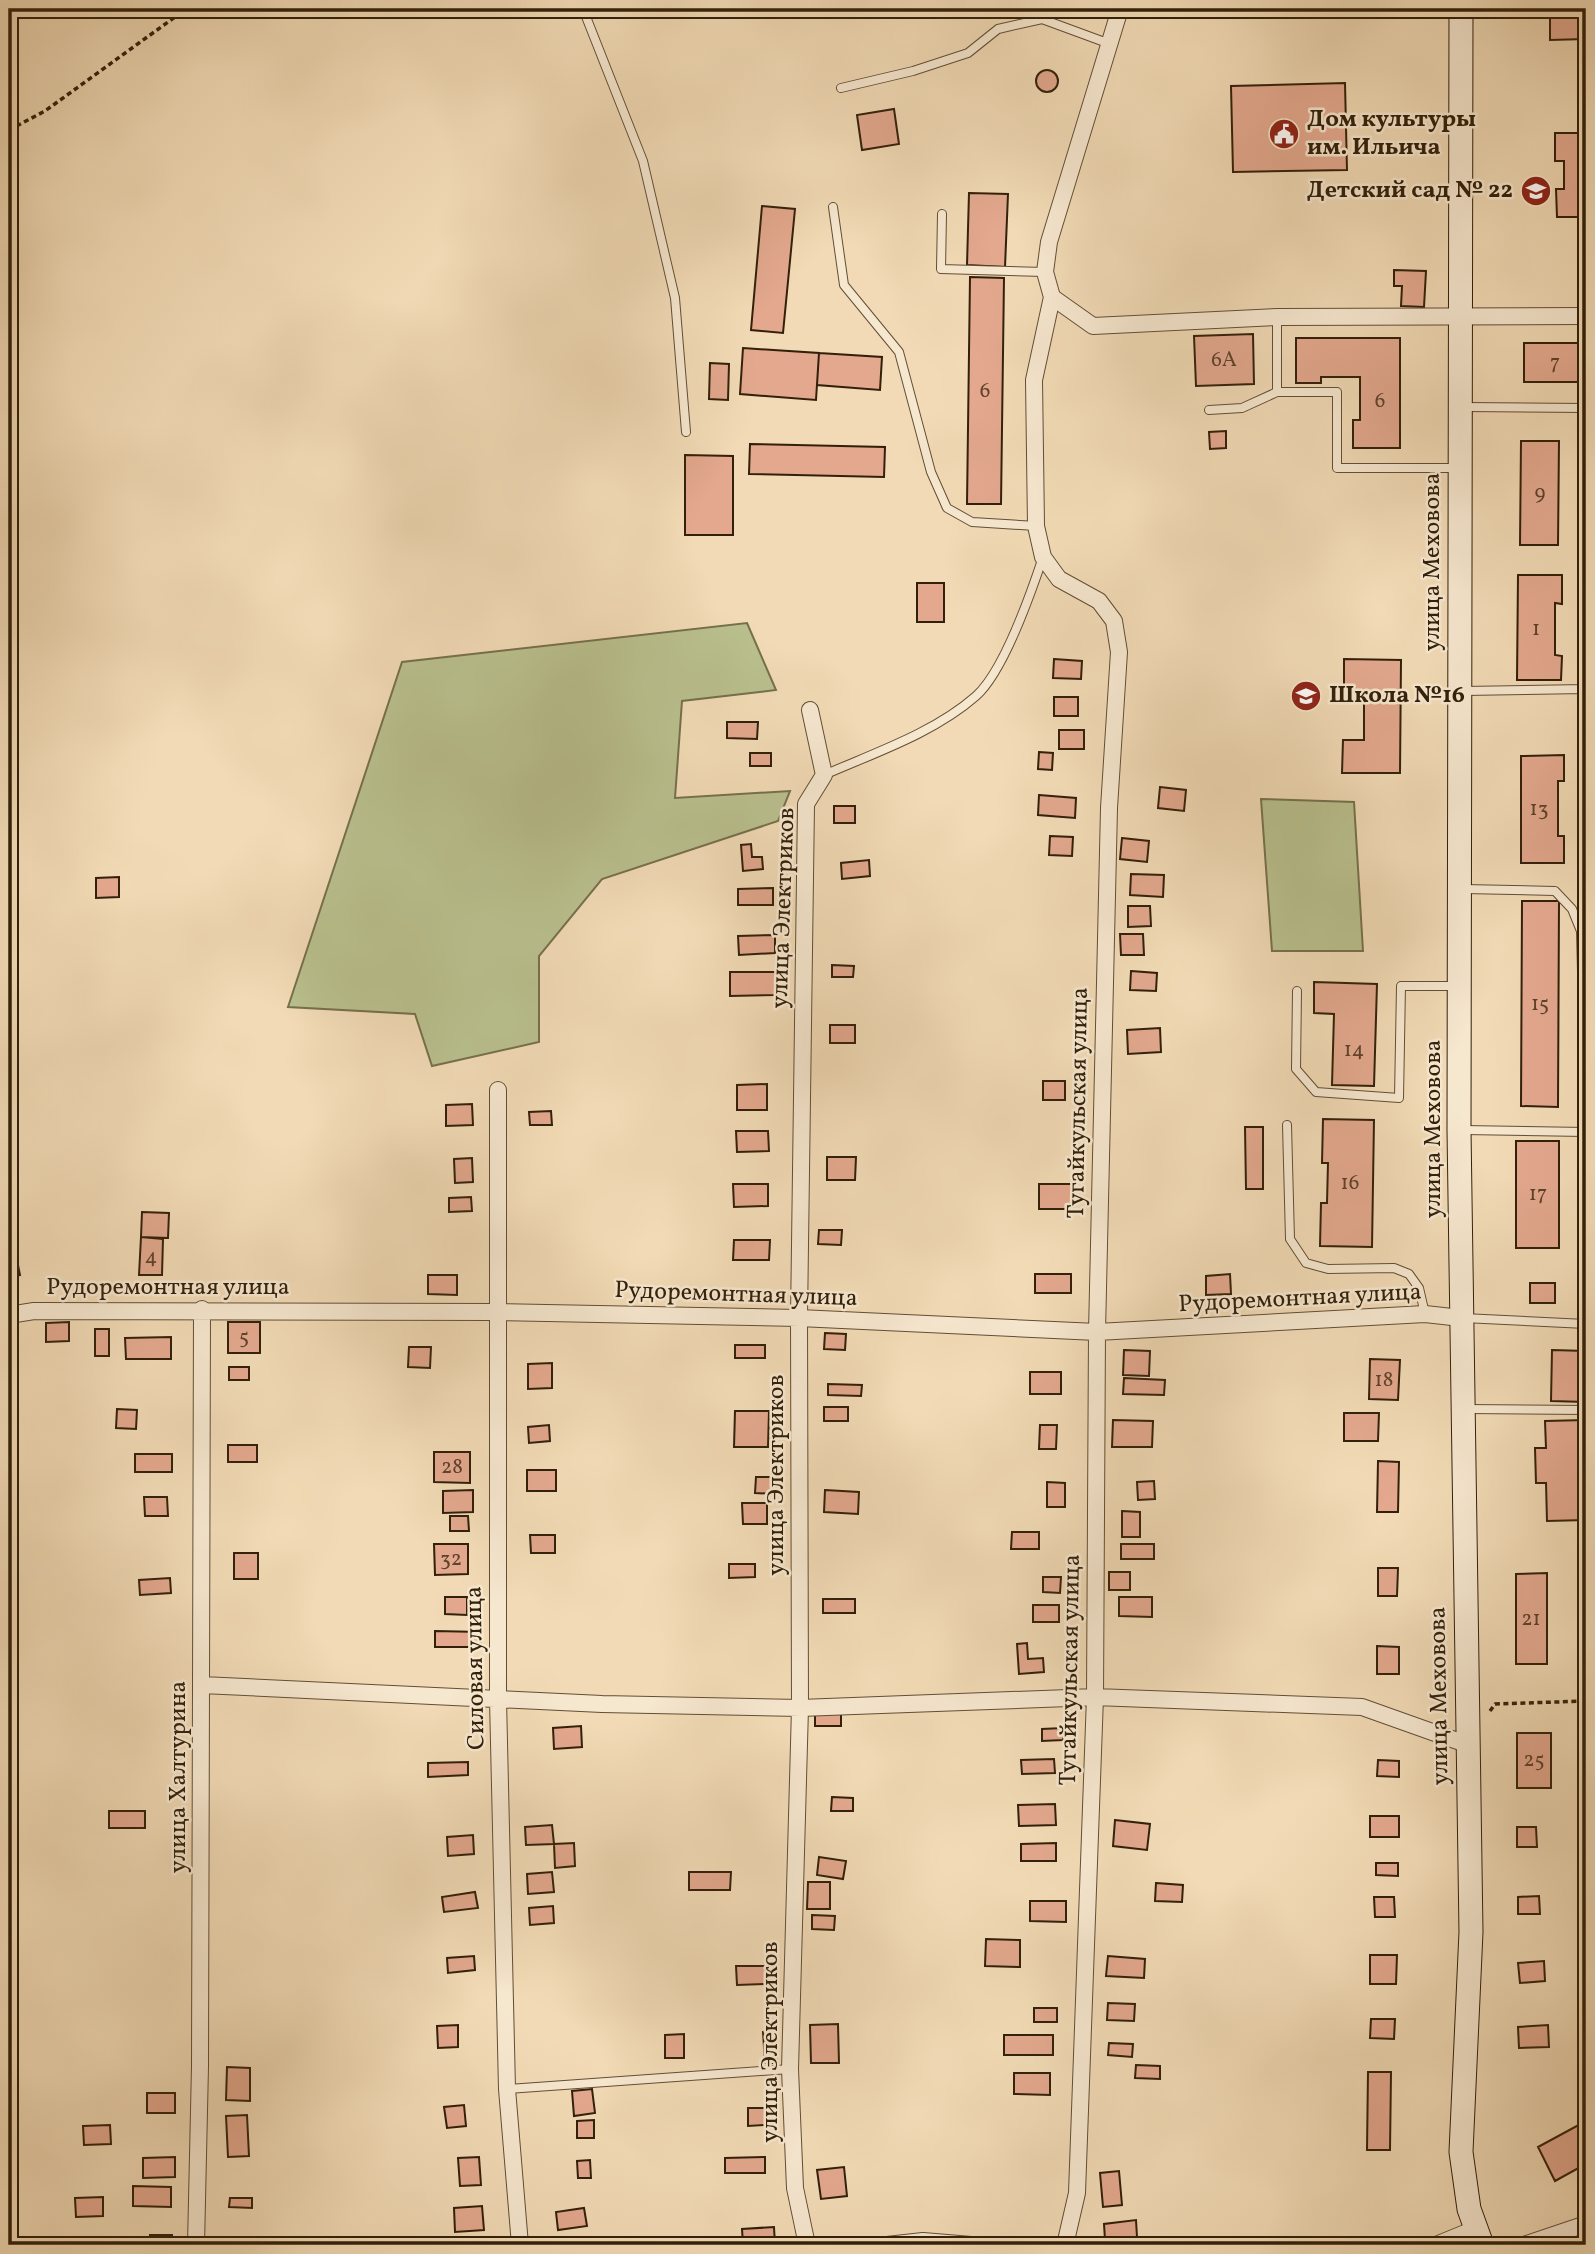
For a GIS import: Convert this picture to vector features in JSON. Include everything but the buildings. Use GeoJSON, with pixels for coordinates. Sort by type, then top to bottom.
{"type":"FeatureCollection","features":[{"type":"Feature","properties":{"kind":"street","name":"Тугайкульская улица"},"geometry":{"type":"LineString","coordinates":[[1065,2245],[1077,2193],[1095,1697],[1097,1332],[1109,808],[1119,652],[1114,621],[1099,601],[1059,579],[1043,557],[1036,526],[1034,380],[1052,298],[1045,272],[1049,242],[1120,9]]}},
{"type":"Feature","properties":{"kind":"street","name":"улица Меховова"},"geometry":{"type":"LineString","coordinates":[[1461,9],[1459,1130],[1466,1744],[1471,1932],[1461,2152],[1478,2237]]}},
{"type":"Feature","properties":{"kind":"street"},"geometry":{"type":"LineString","coordinates":[[1052,298],[1093,326],[1276,317],[1586,316]]}},
{"type":"Feature","properties":{"kind":"street"},"geometry":{"type":"LineString","coordinates":[[810,710],[824,775]]}},
{"type":"Feature","properties":{"kind":"street","name":"улица Электриков"},"geometry":{"type":"LineString","coordinates":[[807,2245],[795,2188],[790,2069],[800,1708],[799,1318],[806,804],[824,775]]}},
{"type":"Feature","properties":{"kind":"street","name":"Силовая улица"},"geometry":{"type":"LineString","coordinates":[[498,1090],[498,1699],[507,2089],[520,2245]]}},
{"type":"Feature","properties":{"kind":"street","name":"Рудоремонтная улица"},"geometry":{"type":"LineString","coordinates":[[9,1315],[34,1311],[202,1309],[499,1312],[799,1318],[1097,1332],[1425,1314],[1461,1318]]}},
{"type":"Feature","properties":{"kind":"street","name":"улица Халтурина"},"geometry":{"type":"LineString","coordinates":[[196,2245],[202,1685],[202,1309]]}},
{"type":"Feature","properties":{"kind":"street"},"geometry":{"type":"LineString","coordinates":[[202,1685],[498,1699],[800,1708],[1095,1697],[1362,1707],[1466,1744]]}},
{"type":"Feature","properties":{"kind":"street"},"geometry":{"type":"LineString","coordinates":[[1524,2245],[1556,2240],[1586,2224]]}},
{"type":"Feature","properties":{"kind":"street"},"geometry":{"type":"LineString","coordinates":[[1436,2245],[1478,2237]]}},
{"type":"Feature","properties":{"kind":"street"},"geometry":{"type":"LineString","coordinates":[[887,2245],[923,2241],[971,2245]]}},
{"type":"Feature","properties":{"kind":"lane"},"geometry":{"type":"LineString","coordinates":[[583,9],[643,162],[675,298],[686,432]]}},
{"type":"Feature","properties":{"kind":"lane"},"geometry":{"type":"LineString","coordinates":[[841,88],[912,71],[968,53],[998,29],[1042,19],[1110,44]]}},
{"type":"Feature","properties":{"kind":"lane"},"geometry":{"type":"LineString","coordinates":[[833,207],[844,285],[899,352],[931,472],[947,508],[972,522],[1036,526]]}},
{"type":"Feature","properties":{"kind":"lane"},"geometry":{"type":"LineString","coordinates":[[942,214],[941,269],[1045,272]]}},
{"type":"Feature","properties":{"kind":"lane"},"geometry":{"type":"LineString","coordinates":[[1276,317],[1277,392]]}},
{"type":"Feature","properties":{"kind":"lane"},"geometry":{"type":"LineString","coordinates":[[1209,410],[1242,408],[1277,392],[1337,392],[1337,468],[1459,468]]}},
{"type":"Feature","properties":{"kind":"lane"},"geometry":{"type":"LineString","coordinates":[[1460,407],[1585,408],[1582,533]]}},
{"type":"Feature","properties":{"kind":"lane"},"geometry":{"type":"LineString","coordinates":[[824,775],[925,729],[977,695],[1007,648],[1043,557]]}},
{"type":"Feature","properties":{"kind":"lane"},"geometry":{"type":"LineString","coordinates":[[1584,608],[1586,843]]}},
{"type":"Feature","properties":{"kind":"lane"},"geometry":{"type":"LineString","coordinates":[[1460,691],[1585,689]]}},
{"type":"Feature","properties":{"kind":"lane"},"geometry":{"type":"LineString","coordinates":[[1460,888],[1555,891],[1572,909],[1581,931],[1586,1132],[1584,1255]]}},
{"type":"Feature","properties":{"kind":"lane"},"geometry":{"type":"LineString","coordinates":[[1297,991],[1296,1069],[1316,1092],[1399,1098],[1401,986],[1460,986]]}},
{"type":"Feature","properties":{"kind":"lane"},"geometry":{"type":"LineString","coordinates":[[1287,1125],[1290,1239],[1306,1263],[1328,1269],[1394,1268],[1409,1274],[1419,1288],[1425,1314]]}},
{"type":"Feature","properties":{"kind":"lane"},"geometry":{"type":"LineString","coordinates":[[1459,1130],[1586,1132]]}},
{"type":"Feature","properties":{"kind":"lane"},"geometry":{"type":"LineString","coordinates":[[1461,1318],[1586,1324]]}},
{"type":"Feature","properties":{"kind":"lane"},"geometry":{"type":"LineString","coordinates":[[1462,1409],[1586,1410]]}},
{"type":"Feature","properties":{"kind":"lane"},"geometry":{"type":"LineString","coordinates":[[507,2089],[790,2069]]}},
{"type":"Feature","properties":{"kind":"path"},"geometry":{"type":"LineString","coordinates":[[9,130],[45,111],[186,9]]}},
{"type":"Feature","properties":{"kind":"path"},"geometry":{"type":"LineString","coordinates":[[1488,1714],[1495,1704],[1586,1702]]}},
{"type":"Feature","properties":{"kind":"green space"},"geometry":{"type":"Polygon","coordinates":[[[747,623],[776,690],[682,701],[675,798],[790,791],[778,821],[602,879],[539,956],[539,1042],[432,1066],[415,1014],[288,1007],[402,662],[747,623]]]}},
{"type":"Feature","properties":{"kind":"green space"},"geometry":{"type":"Polygon","coordinates":[[[1261,799],[1354,802],[1363,951],[1272,951],[1261,799]]]}},
{"type":"Feature","properties":{"kind":"place","name":"Дом культуры им. Ильича"},"geometry":{"type":"Point","coordinates":[1284,134]}},
{"type":"Feature","properties":{"kind":"place","name":"Детский сад № 22"},"geometry":{"type":"Point","coordinates":[1536,191]}},
{"type":"Feature","properties":{"kind":"place","name":"Школа №16"},"geometry":{"type":"Point","coordinates":[1306,696]}}]}
